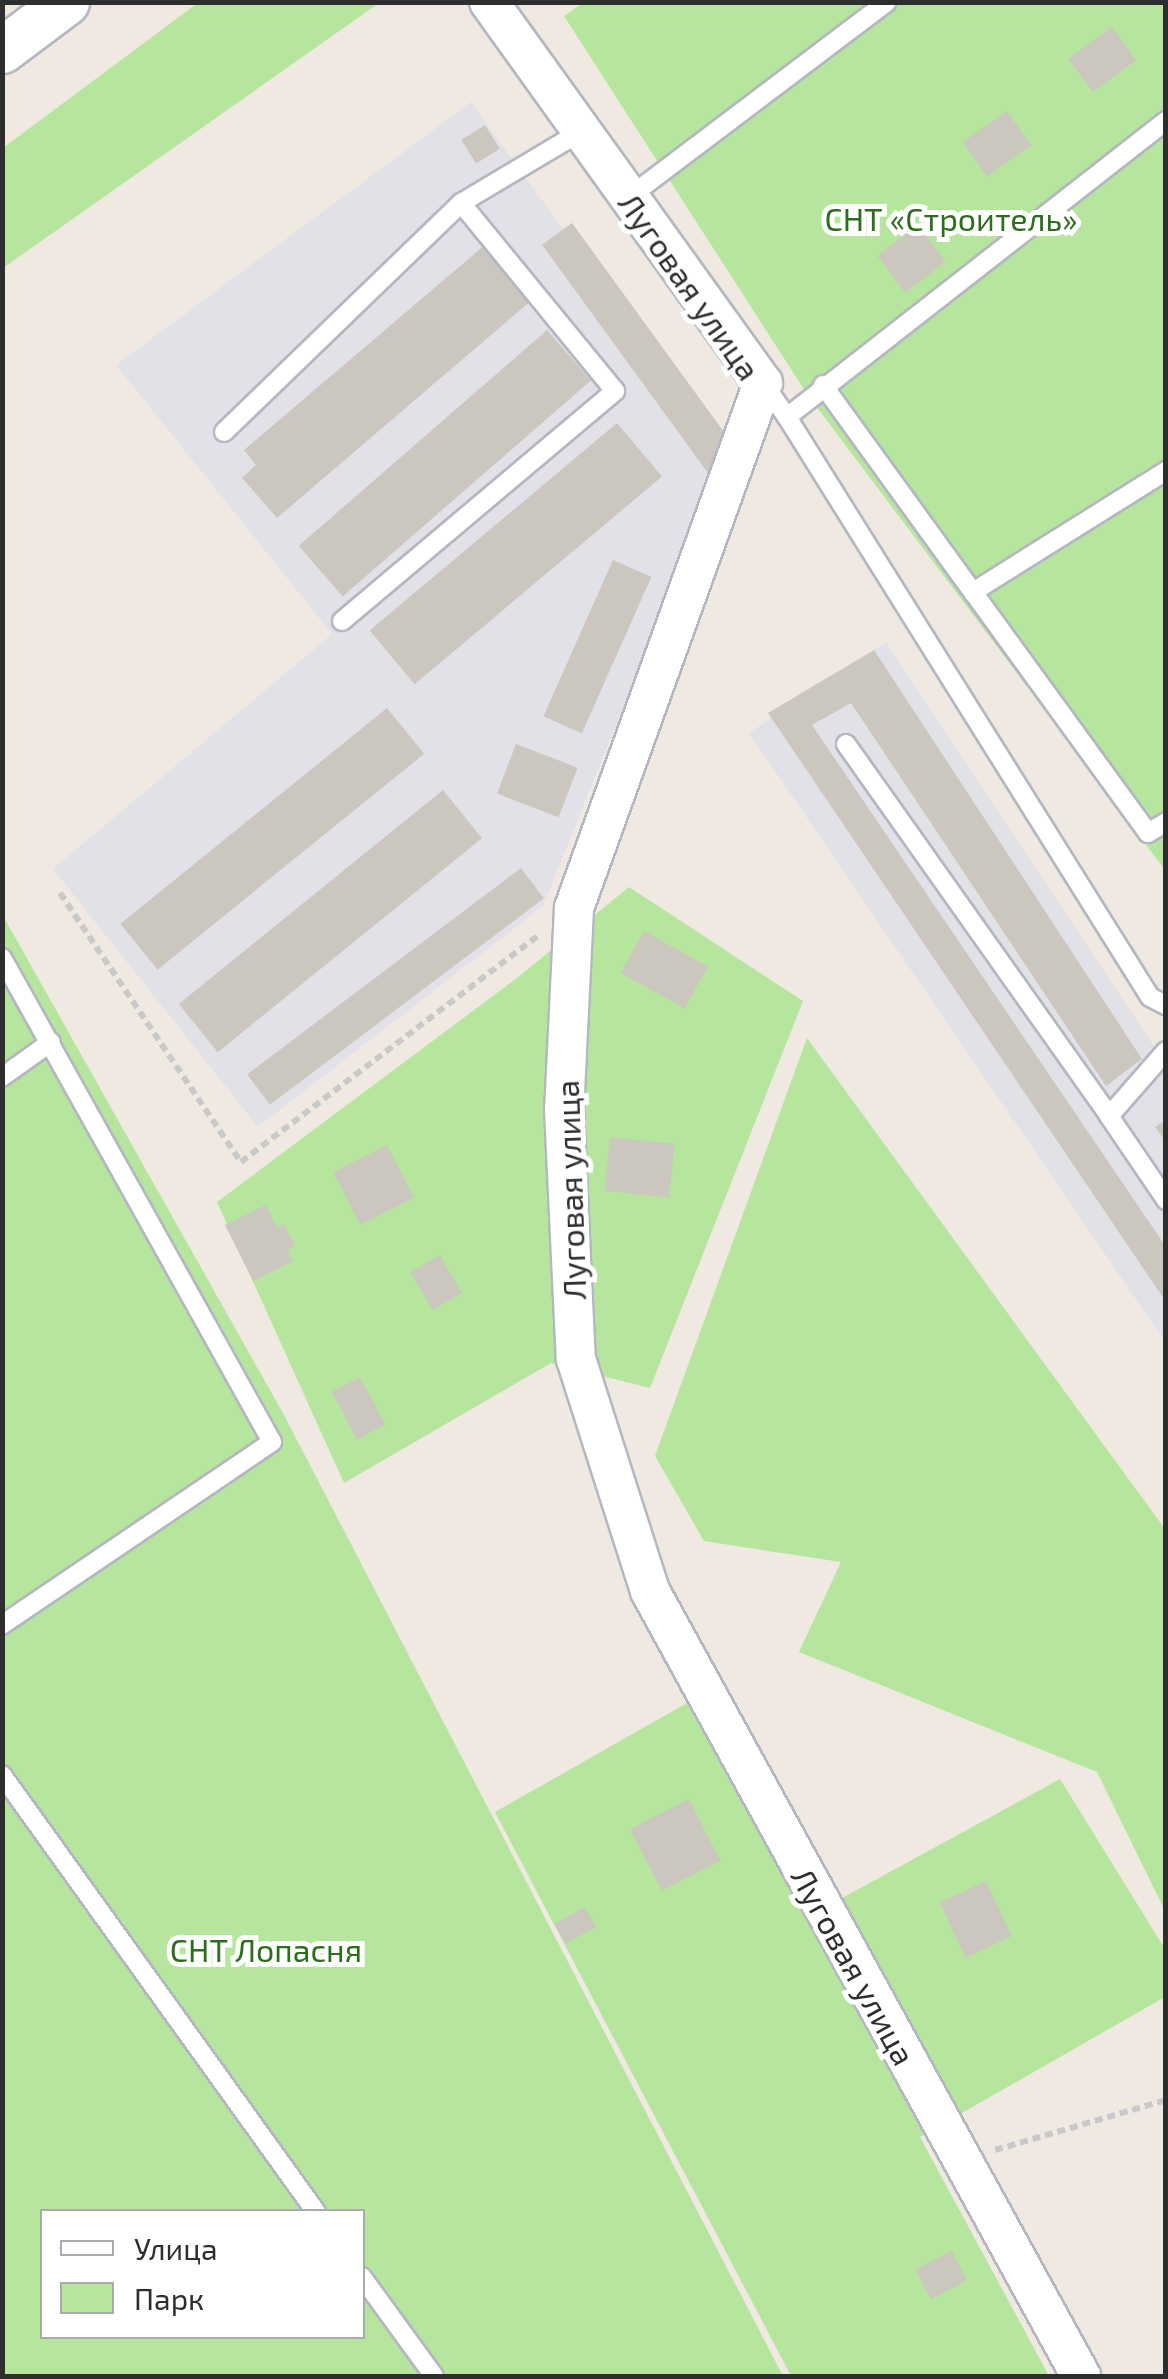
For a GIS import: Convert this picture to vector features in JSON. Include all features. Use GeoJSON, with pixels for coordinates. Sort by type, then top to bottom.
{"type":"FeatureCollection","features":[{"type":"Feature","properties":{"kind":"street"},"geometry":{"type":"LineString","coordinates":[[2,50],[66,2]]}},
{"type":"Feature","properties":{"kind":"street","name":"Луговая улица"},"geometry":{"type":"LineString","coordinates":[[489,2],[763,383],[574,908],[564,1109],[576,1359],[650,1590],[1081,2376]]}},
{"type":"Feature","properties":{"kind":"lane"},"geometry":{"type":"LineString","coordinates":[[629,197],[886,2]]}},
{"type":"Feature","properties":{"kind":"lane"},"geometry":{"type":"LineString","coordinates":[[788,418],[823,385],[1166,121]]}},
{"type":"Feature","properties":{"kind":"lane"},"geometry":{"type":"LineString","coordinates":[[224,432],[461,203],[582,131]]}},
{"type":"Feature","properties":{"kind":"lane"},"geometry":{"type":"LineString","coordinates":[[342,621],[615,390],[461,203]]}},
{"type":"Feature","properties":{"kind":"lane"},"geometry":{"type":"LineString","coordinates":[[763,383],[1150,997],[1166,1005]]}},
{"type":"Feature","properties":{"kind":"lane"},"geometry":{"type":"LineString","coordinates":[[823,385],[1148,833],[1166,822]]}},
{"type":"Feature","properties":{"kind":"lane"},"geometry":{"type":"LineString","coordinates":[[973,592],[1166,472]]}},
{"type":"Feature","properties":{"kind":"lane"},"geometry":{"type":"LineString","coordinates":[[846,744],[1166,1200]]}},
{"type":"Feature","properties":{"kind":"lane"},"geometry":{"type":"LineString","coordinates":[[2,958],[272,1442],[2,1624]]}},
{"type":"Feature","properties":{"kind":"lane"},"geometry":{"type":"LineString","coordinates":[[2,1076],[51,1042]]}},
{"type":"Feature","properties":{"kind":"lane"},"geometry":{"type":"LineString","coordinates":[[1109,1116],[1166,1050]]}},
{"type":"Feature","properties":{"kind":"lane"},"geometry":{"type":"LineString","coordinates":[[2,1775],[314,2209]]}},
{"type":"Feature","properties":{"kind":"lane"},"geometry":{"type":"LineString","coordinates":[[365,2280],[433,2376]]}},
{"type":"Feature","properties":{"kind":"path"},"geometry":{"type":"LineString","coordinates":[[60,893],[241,1162],[574,908]]}},
{"type":"Feature","properties":{"kind":"path"},"geometry":{"type":"LineString","coordinates":[[960,2160],[1166,2100]]}},
{"type":"Feature","properties":{"kind":"shaded area"},"geometry":{"type":"Polygon","coordinates":[[[471,102],[725,454],[543,906],[258,1127],[53,869],[332,634],[116,365],[471,102]]]}},
{"type":"Feature","properties":{"kind":"shaded area"},"geometry":{"type":"Polygon","coordinates":[[[886,642],[1165,1063],[1165,1342],[749,733],[886,642]]]}},
{"type":"Feature","properties":{"kind":"green space"},"geometry":{"type":"Polygon","coordinates":[[[199,2],[379,3],[3,268],[3,148],[199,2]]]}},
{"type":"Feature","properties":{"kind":"green space","name":"СНТ «Строитель»"},"geometry":{"type":"Polygon","coordinates":[[[584,2],[1165,3],[1165,870],[807,394],[564,16],[584,2]]]}},
{"type":"Feature","properties":{"kind":"green space"},"geometry":{"type":"Polygon","coordinates":[[[629,887],[803,1001],[650,1388],[551,1363],[344,1483],[217,1202],[517,978],[629,887]]]}},
{"type":"Feature","properties":{"kind":"green space","name":"СНТ Лопасня"},"geometry":{"type":"Polygon","coordinates":[[[2,914],[284,1415],[783,2376],[3,2376],[2,914]]]}},
{"type":"Feature","properties":{"kind":"green space"},"geometry":{"type":"Polygon","coordinates":[[[807,1038],[1165,1529],[1165,1911],[1097,1772],[799,1652],[841,1562],[704,1541],[655,1456],[807,1038]]]}},
{"type":"Feature","properties":{"kind":"green space"},"geometry":{"type":"Polygon","coordinates":[[[687,1703],[833,1903],[1060,1779],[1165,1949],[1165,1997],[920,2137],[1049,2376],[791,2376],[495,1812],[687,1703]]]}},
{"type":"Feature","properties":{"kind":"building"},"geometry":{"type":"Polygon","coordinates":[[[1112,27],[1136,60],[1092,92],[1068,59],[1112,27]]]}},
{"type":"Feature","properties":{"kind":"building"},"geometry":{"type":"Polygon","coordinates":[[[1007,111],[1031,145],[987,176],[963,142],[1007,111]]]}},
{"type":"Feature","properties":{"kind":"building"},"geometry":{"type":"Polygon","coordinates":[[[485,125],[500,149],[476,164],[461,140],[485,125]]]}},
{"type":"Feature","properties":{"kind":"building"},"geometry":{"type":"Polygon","coordinates":[[[572,223],[745,461],[715,483],[542,245],[572,223]]]}},
{"type":"Feature","properties":{"kind":"building"},"geometry":{"type":"Polygon","coordinates":[[[918,225],[946,262],[905,292],[877,256],[918,225]]]}},
{"type":"Feature","properties":{"kind":"building"},"geometry":{"type":"Polygon","coordinates":[[[486,244],[533,299],[277,518],[242,478],[256,465],[244,450],[486,244]]]}},
{"type":"Feature","properties":{"kind":"building"},"geometry":{"type":"Polygon","coordinates":[[[547,330],[591,381],[343,596],[299,546],[547,330]]]}},
{"type":"Feature","properties":{"kind":"building"},"geometry":{"type":"Polygon","coordinates":[[[617,423],[662,477],[415,684],[370,631],[617,423]]]}},
{"type":"Feature","properties":{"kind":"building"},"geometry":{"type":"Polygon","coordinates":[[[613,560],[651,577],[582,733],[543,716],[613,560]]]}},
{"type":"Feature","properties":{"kind":"building"},"geometry":{"type":"Polygon","coordinates":[[[874,650],[1142,1059],[1106,1086],[851,703],[812,725],[1166,1247],[1166,1302],[768,713],[874,650]]]}},
{"type":"Feature","properties":{"kind":"building"},"geometry":{"type":"Polygon","coordinates":[[[387,708],[424,754],[158,970],[120,924],[387,708]]]}},
{"type":"Feature","properties":{"kind":"building"},"geometry":{"type":"Polygon","coordinates":[[[516,744],[578,768],[559,817],[497,793],[516,744]]]}},
{"type":"Feature","properties":{"kind":"building"},"geometry":{"type":"Polygon","coordinates":[[[443,790],[482,838],[218,1052],[179,1004],[443,790]]]}},
{"type":"Feature","properties":{"kind":"building"},"geometry":{"type":"Polygon","coordinates":[[[521,868],[544,898],[270,1105],[247,1074],[521,868]]]}},
{"type":"Feature","properties":{"kind":"building"},"geometry":{"type":"Polygon","coordinates":[[[644,931],[708,966],[685,1008],[621,973],[644,931]]]}},
{"type":"Feature","properties":{"kind":"building"},"geometry":{"type":"Polygon","coordinates":[[[1166,1120],[1166,1142],[1155,1127],[1166,1120]]]}},
{"type":"Feature","properties":{"kind":"building"},"geometry":{"type":"Polygon","coordinates":[[[610,1137],[675,1144],[669,1197],[604,1191],[610,1137]]]}},
{"type":"Feature","properties":{"kind":"building"},"geometry":{"type":"Polygon","coordinates":[[[387,1145],[414,1198],[360,1225],[334,1172],[387,1145]]]}},
{"type":"Feature","properties":{"kind":"building"},"geometry":{"type":"Polygon","coordinates":[[[266,1205],[277,1227],[284,1224],[295,1246],[288,1250],[293,1261],[253,1281],[225,1225],[266,1205]]]}},
{"type":"Feature","properties":{"kind":"building"},"geometry":{"type":"Polygon","coordinates":[[[440,1255],[462,1293],[433,1310],[411,1272],[440,1255]]]}},
{"type":"Feature","properties":{"kind":"building"},"geometry":{"type":"Polygon","coordinates":[[[360,1377],[385,1425],[357,1440],[332,1392],[360,1377]]]}},
{"type":"Feature","properties":{"kind":"building"},"geometry":{"type":"Polygon","coordinates":[[[689,1799],[720,1860],[662,1890],[630,1829],[689,1799]]]}},
{"type":"Feature","properties":{"kind":"building"},"geometry":{"type":"Polygon","coordinates":[[[986,1881],[1012,1936],[966,1958],[940,1903],[986,1881]]]}},
{"type":"Feature","properties":{"kind":"building"},"geometry":{"type":"Polygon","coordinates":[[[585,1907],[596,1927],[566,1944],[554,1924],[585,1907]]]}},
{"type":"Feature","properties":{"kind":"building"},"geometry":{"type":"Polygon","coordinates":[[[952,2251],[967,2280],[930,2299],[915,2270],[952,2251]]]}}]}
